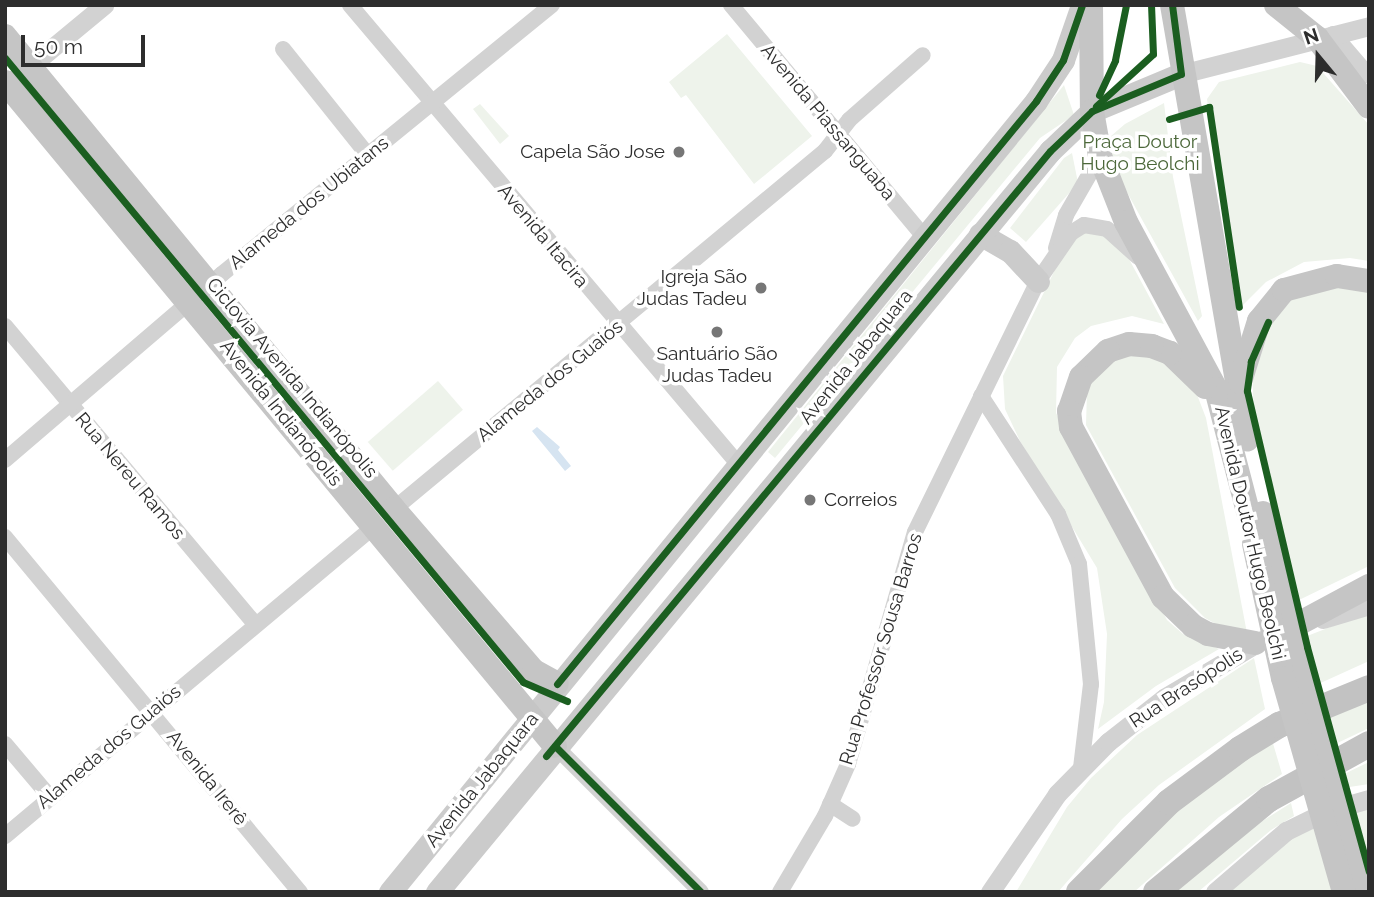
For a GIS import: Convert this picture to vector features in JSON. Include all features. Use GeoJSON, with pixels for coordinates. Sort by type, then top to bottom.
{"type":"FeatureCollection","features":[{"type":"Feature","properties":{"kind":"highway"},"geometry":{"type":"LineString","coordinates":[[1079,892],[1121,846],[1170,802],[1240,749],[1279,725],[1369,688]]}},
{"type":"Feature","properties":{"kind":"highway"},"geometry":{"type":"LineString","coordinates":[[1156,892],[1269,799],[1369,744]]}},
{"type":"Feature","properties":{"kind":"main road","name":"Avenida Jabaquara"},"geometry":{"type":"LineString","coordinates":[[390,892],[1052,79],[1075,32],[1082,5]]}},
{"type":"Feature","properties":{"kind":"main road"},"geometry":{"type":"LineString","coordinates":[[1091,5],[1092,111]]}},
{"type":"Feature","properties":{"kind":"main road"},"geometry":{"type":"LineString","coordinates":[[1172,5],[1181,74]]}},
{"type":"Feature","properties":{"kind":"main road"},"geometry":{"type":"LineString","coordinates":[[1276,5],[1325,36],[1369,107]]}},
{"type":"Feature","properties":{"kind":"main road","name":"Avenida Indianópolis"},"geometry":{"type":"LineString","coordinates":[[5,36],[211,283],[394,509],[534,671],[557,684]]}},
{"type":"Feature","properties":{"kind":"main road","name":"Avenida Jabaquara"},"geometry":{"type":"LineString","coordinates":[[437,892],[740,522],[1050,151],[1092,111],[1181,74]]}},
{"type":"Feature","properties":{"kind":"main road","name":"Avenida Doutor Hugo Beolchi"},"geometry":{"type":"LineString","coordinates":[[1181,74],[1238,393],[1283,678],[1344,892]]}},
{"type":"Feature","properties":{"kind":"main road","name":"Avenida Indianópolis"},"geometry":{"type":"LineString","coordinates":[[6,85],[189,301],[555,746]]}},
{"type":"Feature","properties":{"kind":"main road","name":"Avenida Doutor Hugo Beolchi"},"geometry":{"type":"LineString","coordinates":[[1092,111],[1100,156],[1126,222],[1157,277],[1226,418],[1256,514],[1362,892]]}},
{"type":"Feature","properties":{"kind":"main road"},"geometry":{"type":"LineString","coordinates":[[979,234],[1010,251],[1038,281]]}},
{"type":"Feature","properties":{"kind":"main road"},"geometry":{"type":"LineString","coordinates":[[1238,393],[1259,321],[1284,290],[1305,281],[1337,276],[1369,281]]}},
{"type":"Feature","properties":{"kind":"main road"},"geometry":{"type":"LineString","coordinates":[[1226,418],[1202,383],[1170,354],[1152,346],[1129,344],[1108,351],[1093,365],[1073,394],[1069,411],[1077,442],[1163,597],[1193,626],[1208,634],[1255,643]]}},
{"type":"Feature","properties":{"kind":"main road"},"geometry":{"type":"LineString","coordinates":[[739,465],[754,486],[740,522]]}},
{"type":"Feature","properties":{"kind":"main road"},"geometry":{"type":"LineString","coordinates":[[1284,631],[1369,586]]}},
{"type":"Feature","properties":{"kind":"street"},"geometry":{"type":"LineString","coordinates":[[6,85],[104,5]]}},
{"type":"Feature","properties":{"kind":"street","name":"Avenida Itacira"},"geometry":{"type":"LineString","coordinates":[[350,5],[430,103],[739,465]]}},
{"type":"Feature","properties":{"kind":"street","name":"Alameda dos Ubiatans"},"geometry":{"type":"LineString","coordinates":[[5,460],[189,301],[552,5]]}},
{"type":"Feature","properties":{"kind":"street","name":"Avenida Piassanguaba"},"geometry":{"type":"LineString","coordinates":[[731,5],[839,138],[925,238]]}},
{"type":"Feature","properties":{"kind":"street"},"geometry":{"type":"LineString","coordinates":[[1181,74],[1369,26]]}},
{"type":"Feature","properties":{"kind":"street"},"geometry":{"type":"LineString","coordinates":[[1325,36],[1369,76]]}},
{"type":"Feature","properties":{"kind":"street"},"geometry":{"type":"LineString","coordinates":[[283,48],[368,155]]}},
{"type":"Feature","properties":{"kind":"street","name":"Alameda dos Guaiós"},"geometry":{"type":"LineString","coordinates":[[394,509],[618,325],[839,138],[849,120],[923,55]]}},
{"type":"Feature","properties":{"kind":"street","name":"Rua Professor Sousa Barros"},"geometry":{"type":"LineString","coordinates":[[1055,253],[1066,215],[1100,156]]}},
{"type":"Feature","properties":{"kind":"street","name":"Rua Professor Sousa Barros"},"geometry":{"type":"LineString","coordinates":[[780,892],[831,804],[859,729],[915,532],[1038,281],[1055,253],[1076,229],[1098,225],[1157,277]]}},
{"type":"Feature","properties":{"kind":"street","name":"Rua Nereu Ramos"},"geometry":{"type":"LineString","coordinates":[[5,327],[255,624]]}},
{"type":"Feature","properties":{"kind":"street"},"geometry":{"type":"LineString","coordinates":[[981,396],[1058,514],[1079,564],[1091,684],[1080,768]]}},
{"type":"Feature","properties":{"kind":"street","name":"Alameda dos Guaiós"},"geometry":{"type":"LineString","coordinates":[[5,836],[152,710],[375,526]]}},
{"type":"Feature","properties":{"kind":"street","name":"Avenida Irerê"},"geometry":{"type":"LineString","coordinates":[[5,537],[152,710],[300,892]]}},
{"type":"Feature","properties":{"kind":"street","name":"Rua Brasópolis"},"geometry":{"type":"LineString","coordinates":[[989,892],[1057,794],[1080,768],[1136,717],[1255,643],[1284,631],[1369,605]]}},
{"type":"Feature","properties":{"kind":"street"},"geometry":{"type":"LineString","coordinates":[[5,744],[50,797]]}},
{"type":"Feature","properties":{"kind":"street"},"geometry":{"type":"LineString","coordinates":[[555,746],[701,892]]}},
{"type":"Feature","properties":{"kind":"street"},"geometry":{"type":"LineString","coordinates":[[1215,892],[1286,831],[1342,805],[1369,799]]}},
{"type":"Feature","properties":{"kind":"street"},"geometry":{"type":"LineString","coordinates":[[831,804],[853,819]]}},
{"type":"Feature","properties":{"kind":"green space"},"geometry":{"type":"Polygon","coordinates":[[[727,34],[812,136],[754,184],[686,95],[681,98],[669,82],[727,34]]]}},
{"type":"Feature","properties":{"kind":"green space"},"geometry":{"type":"Polygon","coordinates":[[[1300,62],[1317,66],[1369,125],[1369,261],[1350,258],[1304,262],[1266,282],[1236,312],[1207,99],[1219,82],[1300,62]]]}},
{"type":"Feature","properties":{"kind":"green space"},"geometry":{"type":"Polygon","coordinates":[[[1064,85],[1074,115],[1040,138],[775,458],[768,452],[1064,85]]]}},
{"type":"Feature","properties":{"kind":"green space","name":"Praça Doutor Hugo Beolchi"},"geometry":{"type":"Polygon","coordinates":[[[1164,103],[1173,177],[1202,316],[1198,321],[1123,185],[1104,142],[1125,124],[1164,103]]]}},
{"type":"Feature","properties":{"kind":"green space"},"geometry":{"type":"Polygon","coordinates":[[[480,104],[509,136],[500,144],[473,109],[480,104]]]}},
{"type":"Feature","properties":{"kind":"green space"},"geometry":{"type":"Polygon","coordinates":[[[1072,153],[1078,183],[1026,242],[1010,228],[1064,158],[1072,153]]]}},
{"type":"Feature","properties":{"kind":"green space"},"geometry":{"type":"Polygon","coordinates":[[[1073,233],[1115,233],[1164,324],[1132,316],[1091,326],[1075,338],[1057,367],[1056,413],[1167,620],[1183,634],[1219,649],[1156,686],[1098,729],[1104,702],[1107,634],[1097,568],[1020,441],[1005,409],[1003,376],[1073,233]]]}},
{"type":"Feature","properties":{"kind":"green space"},"geometry":{"type":"Polygon","coordinates":[[[1369,284],[1369,566],[1299,600],[1254,416],[1251,348],[1302,287],[1369,284]]]}},
{"type":"Feature","properties":{"kind":"green space"},"geometry":{"type":"Polygon","coordinates":[[[1146,348],[1196,392],[1206,418],[1247,633],[1225,629],[1205,618],[1175,588],[1086,425],[1087,391],[1100,364],[1146,348]]]}},
{"type":"Feature","properties":{"kind":"green space"},"geometry":{"type":"Polygon","coordinates":[[[438,381],[463,410],[393,471],[368,442],[438,381]]]}},
{"type":"Feature","properties":{"kind":"green space"},"geometry":{"type":"Polygon","coordinates":[[[1369,612],[1369,661],[1314,686],[1302,638],[1369,612]]]}},
{"type":"Feature","properties":{"kind":"green space"},"geometry":{"type":"Polygon","coordinates":[[[1254,658],[1265,709],[1159,785],[1122,819],[1058,892],[1016,892],[1067,807],[1091,778],[1137,735],[1254,658]]]}},
{"type":"Feature","properties":{"kind":"green space"},"geometry":{"type":"Polygon","coordinates":[[[1369,691],[1369,728],[1331,746],[1319,711],[1369,691]]]}},
{"type":"Feature","properties":{"kind":"green space"},"geometry":{"type":"Polygon","coordinates":[[[1272,740],[1282,774],[1219,817],[1134,892],[1091,892],[1175,809],[1272,740]]]}},
{"type":"Feature","properties":{"kind":"green space"},"geometry":{"type":"Polygon","coordinates":[[[1369,762],[1369,784],[1343,788],[1340,776],[1369,762]]]}},
{"type":"Feature","properties":{"kind":"green space"},"geometry":{"type":"Polygon","coordinates":[[[1291,803],[1294,816],[1271,830],[1198,892],[1175,892],[1256,825],[1291,803]]]}},
{"type":"Feature","properties":{"kind":"green space"},"geometry":{"type":"Polygon","coordinates":[[[1369,805],[1369,892],[1226,892],[1297,832],[1369,805]]]}},
{"type":"Feature","properties":{"kind":"water"},"geometry":{"type":"Polygon","coordinates":[[[537,427],[560,447],[558,450],[571,466],[565,471],[532,431],[537,427]]]}},
{"type":"Feature","properties":{"kind":"railway"},"geometry":{"type":"LineString","coordinates":[[1252,515],[1281,662],[1348,892]]}},
{"type":"Feature","properties":{"kind":"cycle path"},"geometry":{"type":"LineString","coordinates":[[557,684],[1036,101],[1063,60],[1082,5]]}},
{"type":"Feature","properties":{"kind":"cycle path"},"geometry":{"type":"LineString","coordinates":[[1099,95],[1115,60],[1126,5]]}},
{"type":"Feature","properties":{"kind":"cycle path"},"geometry":{"type":"LineString","coordinates":[[1096,106],[1153,54],[1151,5]]}},
{"type":"Feature","properties":{"kind":"cycle path"},"geometry":{"type":"LineString","coordinates":[[546,756],[1050,151],[1092,111],[1181,74],[1172,5]]}},
{"type":"Feature","properties":{"kind":"cycle path","name":"Ciclovia Avenida Indianópolis"},"geometry":{"type":"LineString","coordinates":[[5,58],[523,682],[567,701]]}},
{"type":"Feature","properties":{"kind":"cycle path"},"geometry":{"type":"LineString","coordinates":[[1169,119],[1209,107],[1239,307]]}},
{"type":"Feature","properties":{"kind":"cycle path"},"geometry":{"type":"LineString","coordinates":[[1268,322],[1251,361],[1247,391],[1307,647],[1369,872]]}},
{"type":"Feature","properties":{"kind":"cycle path"},"geometry":{"type":"LineString","coordinates":[[555,746],[701,892]]}},
{"type":"Feature","properties":{"kind":"place","name":"Capela São Jose"},"geometry":{"type":"Point","coordinates":[679,152]}},
{"type":"Feature","properties":{"kind":"place","name":"Igreja São Judas Tadeu"},"geometry":{"type":"Point","coordinates":[761,288]}},
{"type":"Feature","properties":{"kind":"place","name":"Santuário São Judas Tadeu"},"geometry":{"type":"Point","coordinates":[717,332]}},
{"type":"Feature","properties":{"kind":"place","name":"Correios"},"geometry":{"type":"Point","coordinates":[810,500]}}]}
